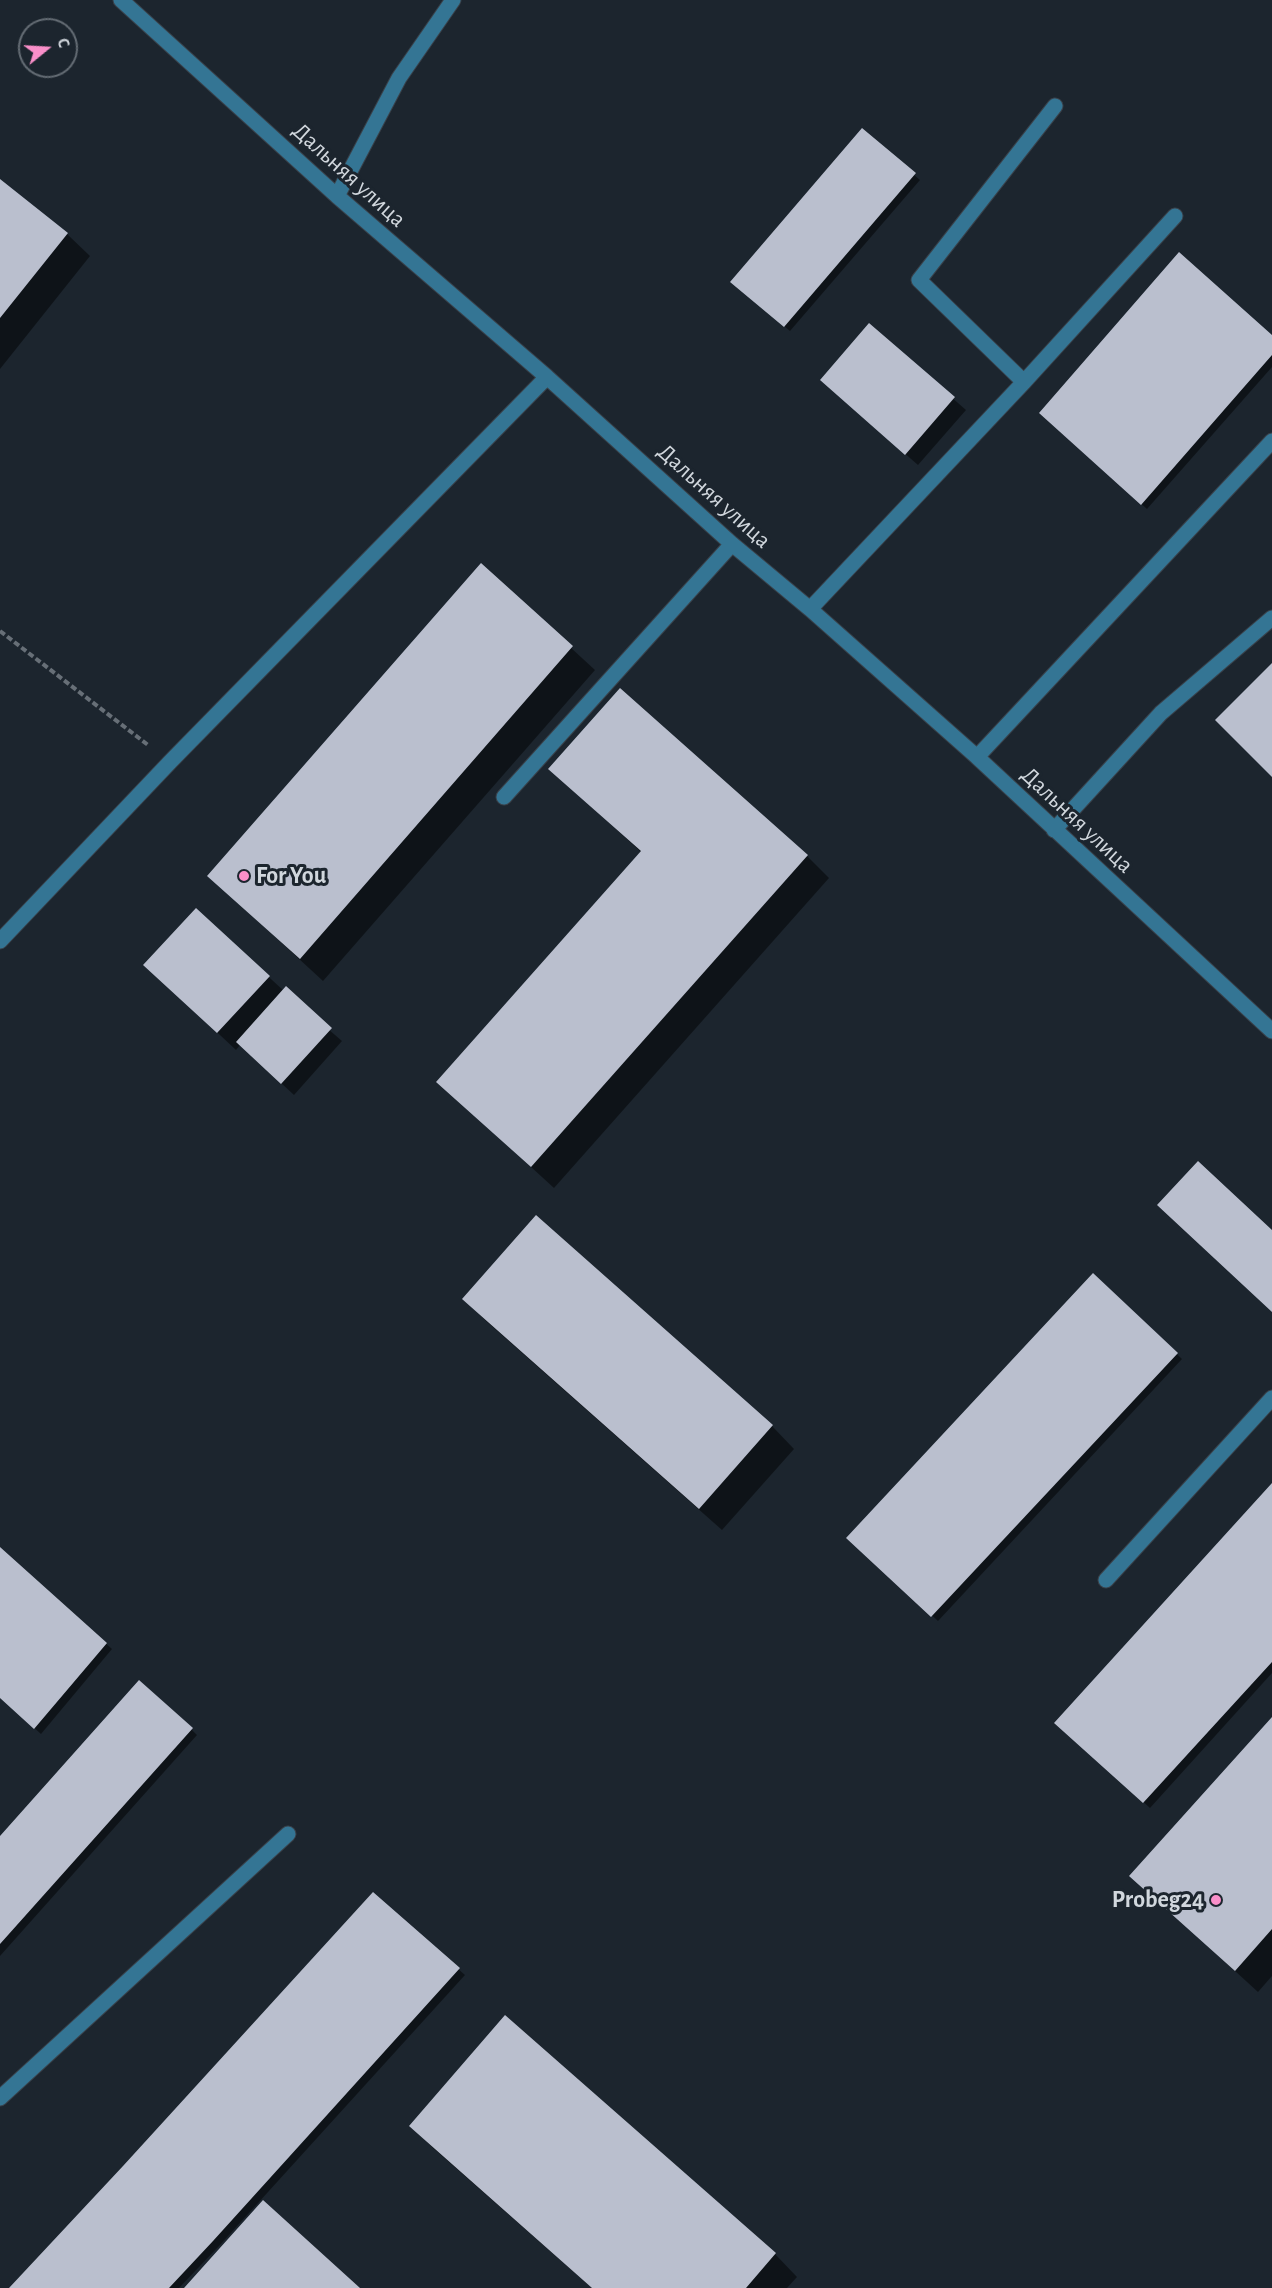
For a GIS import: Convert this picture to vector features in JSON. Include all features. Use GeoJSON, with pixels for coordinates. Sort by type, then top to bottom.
{"type":"FeatureCollection","features":[{"type":"Feature","properties":{"kind":"street","name":"Дальняя улица"},"geometry":{"type":"LineString","coordinates":[[121,0],[337,196],[547,377],[732,544],[810,609],[976,757],[1272,1031]]}},
{"type":"Feature","properties":{"kind":"street"},"geometry":{"type":"LineString","coordinates":[[337,196],[399,78],[453,0]]}},
{"type":"Feature","properties":{"kind":"street"},"geometry":{"type":"LineString","coordinates":[[1024,382],[919,280],[1055,106]]}},
{"type":"Feature","properties":{"kind":"street"},"geometry":{"type":"LineString","coordinates":[[810,609],[1024,382],[1175,216]]}},
{"type":"Feature","properties":{"kind":"street"},"geometry":{"type":"LineString","coordinates":[[0,942],[170,762],[547,377]]}},
{"type":"Feature","properties":{"kind":"street"},"geometry":{"type":"LineString","coordinates":[[976,757],[1272,441]]}},
{"type":"Feature","properties":{"kind":"street"},"geometry":{"type":"LineString","coordinates":[[504,797],[732,544]]}},
{"type":"Feature","properties":{"kind":"street"},"geometry":{"type":"LineString","coordinates":[[1054,830],[1161,713],[1272,618]]}},
{"type":"Feature","properties":{"kind":"street"},"geometry":{"type":"LineString","coordinates":[[1106,1580],[1272,1398]]}},
{"type":"Feature","properties":{"kind":"street"},"geometry":{"type":"LineString","coordinates":[[0,2098],[288,1834]]}},
{"type":"Feature","properties":{"kind":"path"},"geometry":{"type":"LineString","coordinates":[[0,631],[170,762]]}},
{"type":"Feature","properties":{"kind":"building"},"geometry":{"type":"Polygon","coordinates":[[[862,128],[916,173],[784,327],[730,282],[862,128]]]}},
{"type":"Feature","properties":{"kind":"building"},"geometry":{"type":"Polygon","coordinates":[[[0,179],[68,233],[0,318],[0,179]]]}},
{"type":"Feature","properties":{"kind":"building"},"geometry":{"type":"Polygon","coordinates":[[[1179,252],[1272,335],[1272,355],[1141,505],[1039,413],[1179,252]]]}},
{"type":"Feature","properties":{"kind":"building"},"geometry":{"type":"Polygon","coordinates":[[[869,323],[955,397],[905,455],[820,380],[869,323]]]}},
{"type":"Feature","properties":{"kind":"building"},"geometry":{"type":"Polygon","coordinates":[[[481,563],[573,646],[300,959],[207,876],[481,563]]]}},
{"type":"Feature","properties":{"kind":"building"},"geometry":{"type":"Polygon","coordinates":[[[1272,663],[1272,777],[1215,720],[1272,663]]]}},
{"type":"Feature","properties":{"kind":"building"},"geometry":{"type":"Polygon","coordinates":[[[620,688],[808,855],[531,1167],[436,1082],[641,851],[548,769],[620,688]]]}},
{"type":"Feature","properties":{"kind":"building"},"geometry":{"type":"Polygon","coordinates":[[[196,908],[270,976],[217,1033],[143,965],[196,908]]]}},
{"type":"Feature","properties":{"kind":"building"},"geometry":{"type":"Polygon","coordinates":[[[286,986],[332,1028],[281,1084],[236,1042],[286,986]]]}},
{"type":"Feature","properties":{"kind":"building"},"geometry":{"type":"Polygon","coordinates":[[[1198,1161],[1272,1230],[1272,1312],[1157,1205],[1198,1161]]]}},
{"type":"Feature","properties":{"kind":"building"},"geometry":{"type":"Polygon","coordinates":[[[536,1215],[773,1425],[699,1509],[462,1299],[536,1215]]]}},
{"type":"Feature","properties":{"kind":"building"},"geometry":{"type":"Polygon","coordinates":[[[1093,1273],[1178,1353],[931,1617],[846,1538],[1093,1273]]]}},
{"type":"Feature","properties":{"kind":"building"},"geometry":{"type":"Polygon","coordinates":[[[1272,1483],[1272,1662],[1143,1803],[1054,1723],[1272,1483]]]}},
{"type":"Feature","properties":{"kind":"building"},"geometry":{"type":"Polygon","coordinates":[[[0,1547],[107,1643],[34,1729],[0,1698],[0,1547]]]}},
{"type":"Feature","properties":{"kind":"building"},"geometry":{"type":"Polygon","coordinates":[[[139,1680],[193,1728],[0,1944],[0,1836],[139,1680]]]}},
{"type":"Feature","properties":{"kind":"building"},"geometry":{"type":"Polygon","coordinates":[[[1272,1717],[1272,1929],[1235,1971],[1129,1876],[1272,1717]]]}},
{"type":"Feature","properties":{"kind":"building"},"geometry":{"type":"Polygon","coordinates":[[[373,1892],[460,1968],[213,2241],[169,2288],[9,2288],[123,2166],[373,1892]]]}},
{"type":"Feature","properties":{"kind":"building"},"geometry":{"type":"Polygon","coordinates":[[[505,2015],[776,2253],[746,2288],[592,2288],[409,2126],[505,2015]]]}},
{"type":"Feature","properties":{"kind":"building"},"geometry":{"type":"Polygon","coordinates":[[[263,2200],[360,2288],[184,2288],[263,2200]]]}},
{"type":"Feature","properties":{"kind":"place","name":"For You"},"geometry":{"type":"Point","coordinates":[244,876]}},
{"type":"Feature","properties":{"kind":"place","name":"Probeg24"},"geometry":{"type":"Point","coordinates":[1216,1900]}}]}
